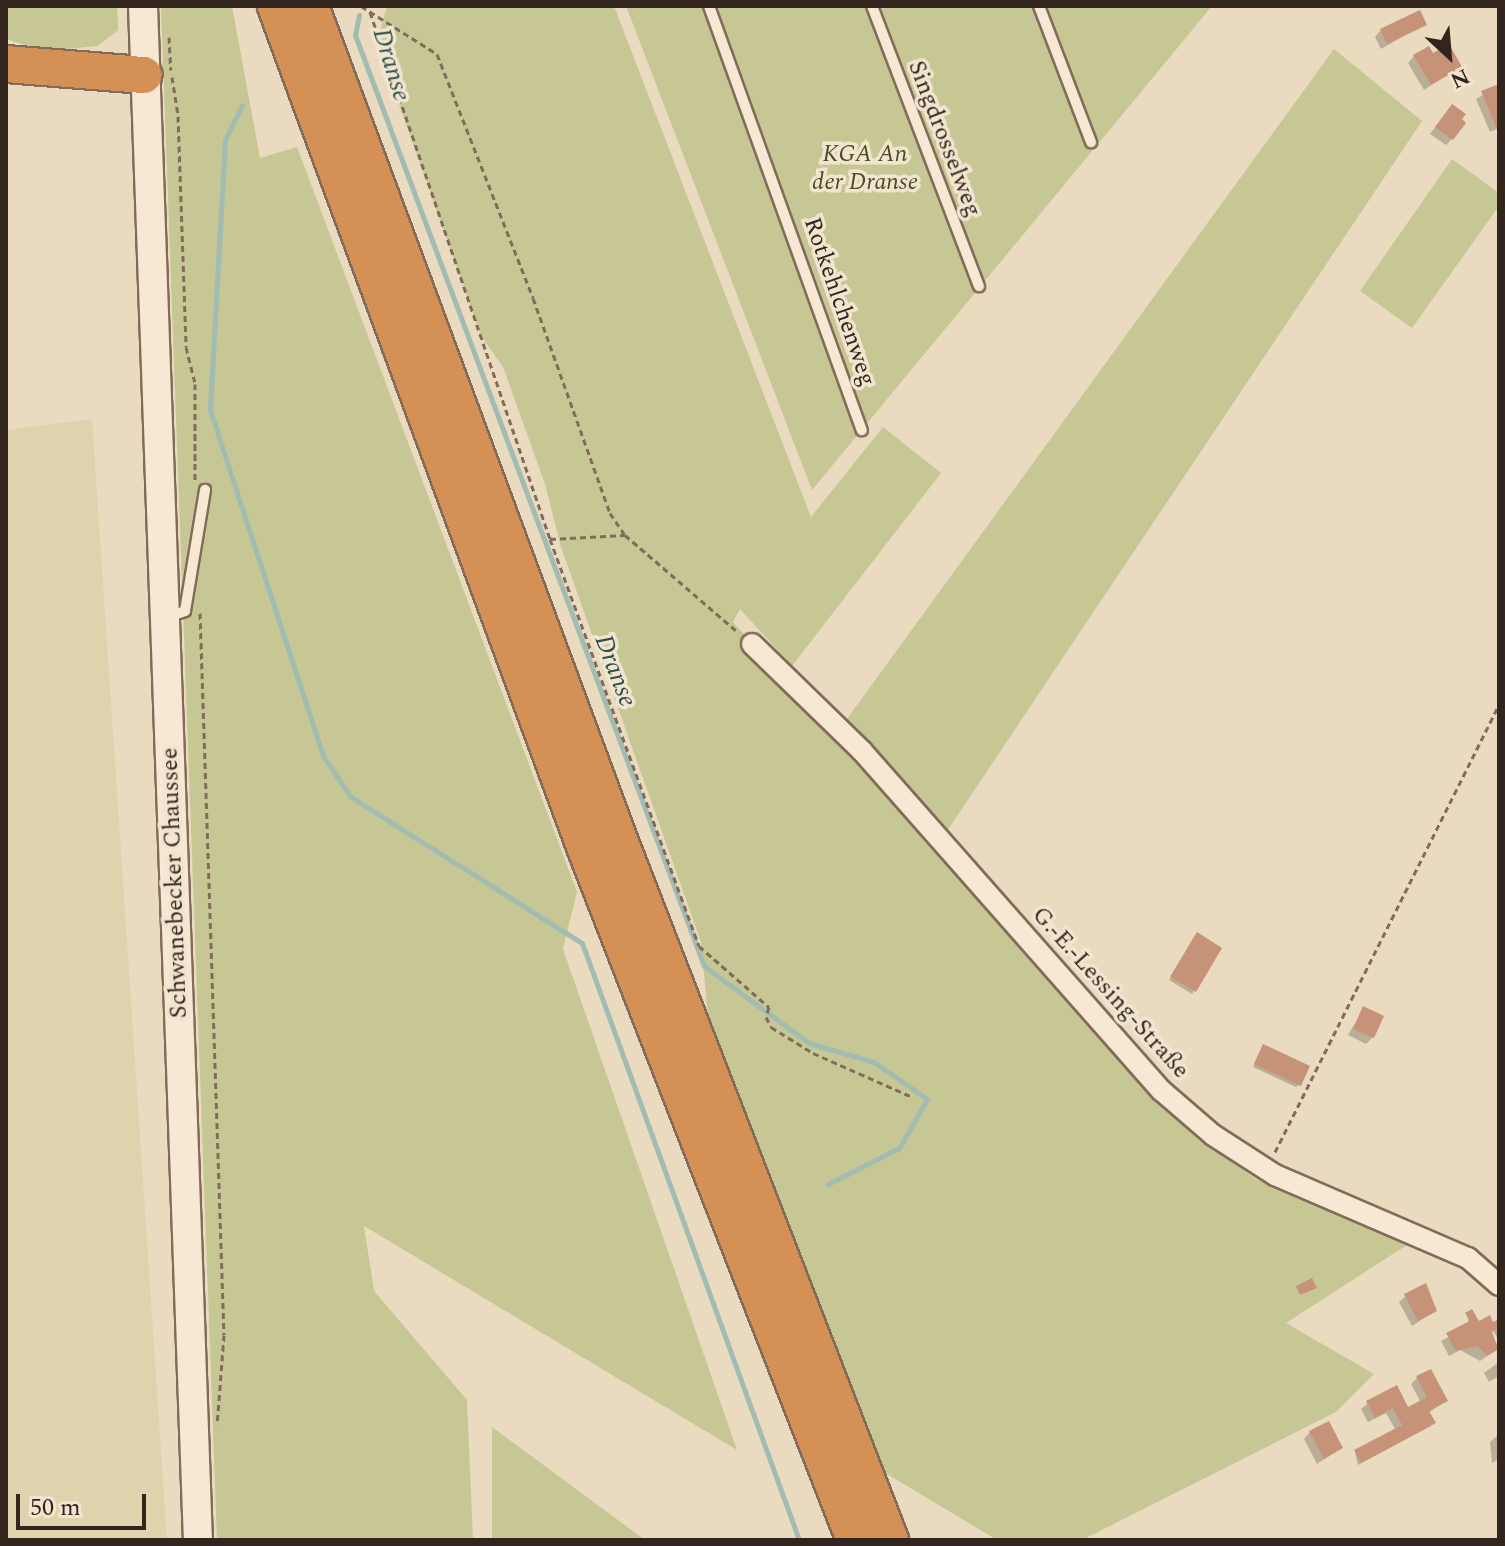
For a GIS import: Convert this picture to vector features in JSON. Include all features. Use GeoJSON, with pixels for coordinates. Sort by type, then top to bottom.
{"type":"FeatureCollection","features":[{"type":"Feature","properties":{"kind":"highway"},"geometry":{"type":"LineString","coordinates":[[276,6],[586,849],[855,1540]]}},
{"type":"Feature","properties":{"kind":"highway"},"geometry":{"type":"LineString","coordinates":[[310,6],[619,840],[890,1540]]}},
{"type":"Feature","properties":{"kind":"highway"},"geometry":{"type":"LineString","coordinates":[[6,64],[144,75]]}},
{"type":"Feature","properties":{"kind":"main road","name":"Schwanebecker Chaussee"},"geometry":{"type":"LineString","coordinates":[[143,6],[162,619],[198,1540]]}},
{"type":"Feature","properties":{"kind":"street","name":"G.-E.-Lessing-Straße"},"geometry":{"type":"LineString","coordinates":[[752,644],[862,751],[1162,1091],[1213,1135],[1266,1169],[1468,1258],[1499,1285]]}},
{"type":"Feature","properties":{"kind":"lane","name":"Rotkehlchenweg"},"geometry":{"type":"LineString","coordinates":[[710,6],[862,430]]}},
{"type":"Feature","properties":{"kind":"lane","name":"Singdrosselweg"},"geometry":{"type":"LineString","coordinates":[[872,6],[979,286]]}},
{"type":"Feature","properties":{"kind":"lane"},"geometry":{"type":"LineString","coordinates":[[1039,6],[1091,142]]}},
{"type":"Feature","properties":{"kind":"lane"},"geometry":{"type":"LineString","coordinates":[[162,619],[185,611],[205,490]]}},
{"type":"Feature","properties":{"kind":"path"},"geometry":{"type":"LineString","coordinates":[[361,6],[437,54],[533,298],[610,513],[625,535],[752,644]]}},
{"type":"Feature","properties":{"kind":"path"},"geometry":{"type":"LineString","coordinates":[[370,12],[550,539],[699,946],[769,1007],[766,1017],[771,1027],[813,1053],[910,1096]]}},
{"type":"Feature","properties":{"kind":"path"},"geometry":{"type":"LineString","coordinates":[[168,32],[178,116],[186,347],[195,384],[195,492],[200,509]]}},
{"type":"Feature","properties":{"kind":"path"},"geometry":{"type":"LineString","coordinates":[[550,539],[625,535]]}},
{"type":"Feature","properties":{"kind":"path"},"geometry":{"type":"LineString","coordinates":[[199,605],[224,1335],[224,1381],[214,1438]]}},
{"type":"Feature","properties":{"kind":"path"},"geometry":{"type":"LineString","coordinates":[[1266,1169],[1499,705]]}},
{"type":"Feature","properties":{"kind":"shaded area"},"geometry":{"type":"Polygon","coordinates":[[[92,419],[167,1540],[6,1540],[6,430],[92,419]]]}},
{"type":"Feature","properties":{"kind":"green space"},"geometry":{"type":"Polygon","coordinates":[[[6,6],[117,6],[118,30],[98,46],[44,51],[6,39],[6,6]]]}},
{"type":"Feature","properties":{"kind":"green space"},"geometry":{"type":"Polygon","coordinates":[[[161,6],[232,6],[260,158],[297,147],[577,892],[563,949],[737,1450],[364,1226],[374,1291],[467,1400],[473,1540],[217,1540],[161,6]]]}},
{"type":"Feature","properties":{"kind":"green space"},"geometry":{"type":"Polygon","coordinates":[[[387,6],[614,6],[811,517],[883,427],[941,473],[792,666],[740,609],[733,622],[1190,1130],[1254,1178],[1410,1243],[1286,1323],[1374,1374],[1336,1412],[1082,1540],[997,1540],[882,1471],[708,1017],[701,942],[561,547],[545,484],[503,367],[481,336],[377,42],[387,6]]]}},
{"type":"Feature","properties":{"kind":"green space","name":"KGA An der Dranse"},"geometry":{"type":"Polygon","coordinates":[[[626,6],[1212,6],[812,490],[626,6]]]}},
{"type":"Feature","properties":{"kind":"green space"},"geometry":{"type":"Polygon","coordinates":[[[1334,49],[1422,121],[945,834],[844,723],[1334,49]]]}},
{"type":"Feature","properties":{"kind":"green space"},"geometry":{"type":"Polygon","coordinates":[[[1452,159],[1499,193],[1499,206],[1412,328],[1360,291],[1452,159]]]}},
{"type":"Feature","properties":{"kind":"green space"},"geometry":{"type":"Polygon","coordinates":[[[492,1427],[645,1540],[492,1540],[492,1427]]]}},
{"type":"Feature","properties":{"kind":"building"},"geometry":{"type":"Polygon","coordinates":[[[1420,10],[1427,25],[1387,44],[1380,29],[1420,10]]]}},
{"type":"Feature","properties":{"kind":"building"},"geometry":{"type":"Polygon","coordinates":[[[1449,44],[1462,67],[1431,85],[1413,55],[1429,46],[1433,53],[1449,44]]]}},
{"type":"Feature","properties":{"kind":"building"},"geometry":{"type":"Polygon","coordinates":[[[1499,84],[1499,126],[1496,127],[1481,91],[1499,84]]]}},
{"type":"Feature","properties":{"kind":"building"},"geometry":{"type":"Polygon","coordinates":[[[1452,104],[1466,114],[1462,119],[1466,123],[1453,140],[1435,127],[1452,104]]]}},
{"type":"Feature","properties":{"kind":"building"},"geometry":{"type":"Polygon","coordinates":[[[1197,932],[1222,948],[1196,992],[1170,977],[1197,932]]]}},
{"type":"Feature","properties":{"kind":"building"},"geometry":{"type":"Polygon","coordinates":[[[1363,1006],[1384,1016],[1374,1038],[1353,1029],[1363,1006]]]}},
{"type":"Feature","properties":{"kind":"building"},"geometry":{"type":"Polygon","coordinates":[[[1263,1044],[1310,1066],[1301,1086],[1254,1064],[1263,1044]]]}},
{"type":"Feature","properties":{"kind":"building"},"geometry":{"type":"Polygon","coordinates":[[[1312,1278],[1317,1288],[1300,1295],[1296,1286],[1312,1278]]]}},
{"type":"Feature","properties":{"kind":"building"},"geometry":{"type":"Polygon","coordinates":[[[1426,1283],[1437,1311],[1418,1321],[1404,1294],[1426,1283]]]}},
{"type":"Feature","properties":{"kind":"building"},"geometry":{"type":"Polygon","coordinates":[[[1472,1309],[1479,1321],[1490,1315],[1493,1322],[1499,1319],[1499,1328],[1491,1332],[1499,1349],[1487,1356],[1478,1346],[1456,1351],[1446,1333],[1470,1321],[1465,1313],[1472,1309]]]}},
{"type":"Feature","properties":{"kind":"building"},"geometry":{"type":"Polygon","coordinates":[[[1431,1369],[1448,1401],[1429,1411],[1436,1423],[1361,1463],[1354,1450],[1402,1425],[1393,1408],[1375,1418],[1366,1401],[1397,1385],[1408,1407],[1427,1397],[1416,1376],[1431,1369]]]}},
{"type":"Feature","properties":{"kind":"building"},"geometry":{"type":"Polygon","coordinates":[[[1329,1421],[1343,1448],[1324,1459],[1309,1431],[1329,1421]]]}},
{"type":"Feature","properties":{"kind":"waterway","name":"Dranse"},"geometry":{"type":"LineString","coordinates":[[359,15],[355,35],[704,966],[809,1043],[874,1062],[927,1099],[899,1148],[828,1184]]}},
{"type":"Feature","properties":{"kind":"waterway"},"geometry":{"type":"LineString","coordinates":[[242,105],[225,140],[210,410],[323,756],[351,797],[582,943],[799,1540]]}}]}
